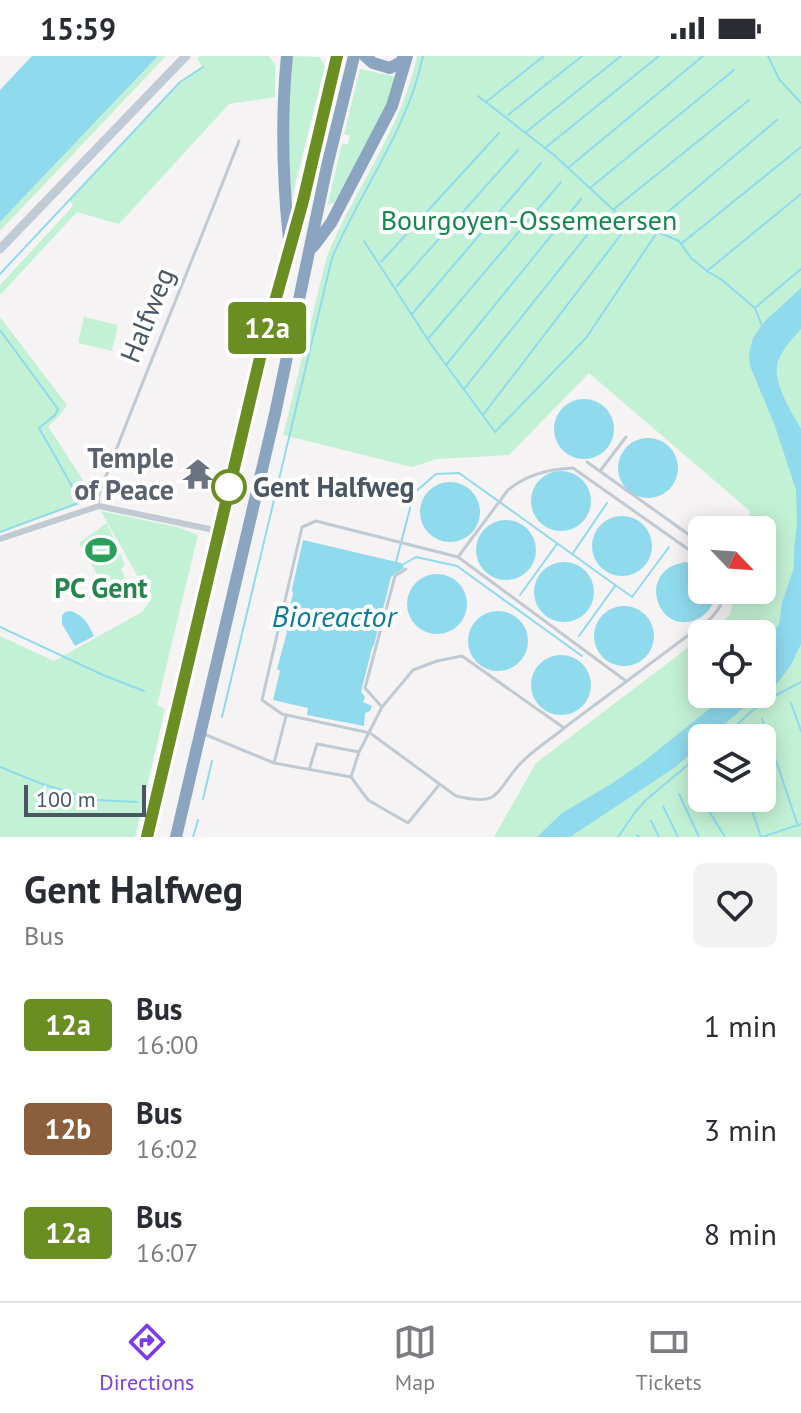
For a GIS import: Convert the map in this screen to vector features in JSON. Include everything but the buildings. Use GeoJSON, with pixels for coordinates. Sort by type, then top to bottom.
{"type":"FeatureCollection","features":[{"type":"Feature","properties":{"kind":"highway"},"geometry":{"type":"LineString","coordinates":[[287,56],[283,93],[290,246]]}},
{"type":"Feature","properties":{"kind":"highway"},"geometry":{"type":"LineString","coordinates":[[365,56],[373,63],[390,68],[406,56]]}},
{"type":"Feature","properties":{"kind":"highway"},"geometry":{"type":"LineString","coordinates":[[309,253],[331,223],[392,106],[406,56]]}},
{"type":"Feature","properties":{"kind":"highway"},"geometry":{"type":"LineString","coordinates":[[147,837],[264,341],[303,201],[334,58]]}},
{"type":"Feature","properties":{"kind":"highway"},"geometry":{"type":"LineString","coordinates":[[176,837],[275,414],[352,62]]}},
{"type":"Feature","properties":{"kind":"street"},"geometry":{"type":"LineString","coordinates":[[0,249],[186,56]]}},
{"type":"Feature","properties":{"kind":"street"},"geometry":{"type":"LineString","coordinates":[[0,539],[99,506],[219,531]]}},
{"type":"Feature","properties":{"kind":"lane"},"geometry":{"type":"LineString","coordinates":[[334,58],[352,62]]}},
{"type":"Feature","properties":{"kind":"lane","name":"Halfweg"},"geometry":{"type":"LineString","coordinates":[[99,506],[98,497],[239,141]]}},
{"type":"Feature","properties":{"kind":"lane"},"geometry":{"type":"LineString","coordinates":[[600,471],[626,437]]}},
{"type":"Feature","properties":{"kind":"lane"},"geometry":{"type":"LineString","coordinates":[[587,462],[688,534]]}},
{"type":"Feature","properties":{"kind":"lane"},"geometry":{"type":"LineString","coordinates":[[458,557],[517,483],[549,469],[573,468],[688,549]]}},
{"type":"Feature","properties":{"kind":"lane"},"geometry":{"type":"LineString","coordinates":[[626,681],[458,557],[316,521],[302,527],[262,700],[282,714],[370,733],[456,796],[484,800],[498,794],[520,764],[710,619],[720,610],[721,604]]}},
{"type":"Feature","properties":{"kind":"lane"},"geometry":{"type":"LineString","coordinates":[[382,707],[365,688],[395,576],[406,569]]}},
{"type":"Feature","properties":{"kind":"lane"},"geometry":{"type":"LineString","coordinates":[[351,777],[359,752],[382,707],[413,670],[437,661],[462,656],[564,728]]}},
{"type":"Feature","properties":{"kind":"lane"},"geometry":{"type":"LineString","coordinates":[[274,763],[286,715]]}},
{"type":"Feature","properties":{"kind":"lane"},"geometry":{"type":"LineString","coordinates":[[201,733],[274,763],[351,777],[368,800],[408,823],[439,785]]}},
{"type":"Feature","properties":{"kind":"lane"},"geometry":{"type":"LineString","coordinates":[[310,769],[317,744],[359,752]]}},
{"type":"Feature","properties":{"kind":"green space"},"geometry":{"type":"Polygon","coordinates":[[[158,56],[166,56],[0,231],[0,222],[158,56]]]}},
{"type":"Feature","properties":{"kind":"green space"},"geometry":{"type":"Polygon","coordinates":[[[269,56],[275,65],[275,97],[229,104],[119,224],[77,212],[0,295],[0,285],[73,206],[70,200],[180,82],[203,68],[197,58],[269,56]]]}},
{"type":"Feature","properties":{"kind":"green space"},"geometry":{"type":"Polygon","coordinates":[[[293,56],[319,57],[325,66],[291,201],[288,110],[293,56]]]}},
{"type":"Feature","properties":{"kind":"green space","name":"Bourgoyen-Ossemeersen"},"geometry":{"type":"Polygon","coordinates":[[[417,56],[801,56],[801,837],[494,837],[536,763],[688,648],[688,708],[776,708],[776,620],[724,620],[730,615],[732,604],[776,604],[776,516],[749,516],[750,511],[589,373],[509,455],[437,459],[412,467],[283,435],[327,256],[401,108],[417,56]]]}},
{"type":"Feature","properties":{"kind":"green space"},"geometry":{"type":"Polygon","coordinates":[[[360,69],[402,78],[343,202],[328,204],[342,143],[347,145],[350,136],[344,134],[360,69]]]}},
{"type":"Feature","properties":{"kind":"green space"},"geometry":{"type":"Polygon","coordinates":[[[0,317],[67,405],[48,426],[95,499],[0,532],[0,317]]]}},
{"type":"Feature","properties":{"kind":"green space"},"geometry":{"type":"Polygon","coordinates":[[[84,317],[118,325],[112,351],[78,343],[84,317]]]}},
{"type":"Feature","properties":{"kind":"green space"},"geometry":{"type":"Polygon","coordinates":[[[101,511],[177,527],[198,535],[157,705],[165,709],[135,837],[0,837],[0,636],[54,661],[142,612],[151,600],[101,511]]]}},
{"type":"Feature","properties":{"kind":"green space","name":"PC Gent"},"geometry":{"type":"Polygon","coordinates":[[[107,523],[125,565],[121,568],[125,578],[107,591],[79,543],[107,523]]]}},
{"type":"Feature","properties":{"kind":"water"},"geometry":{"type":"Polygon","coordinates":[[[32,56],[158,56],[0,222],[0,90],[32,56]]]}},
{"type":"Feature","properties":{"kind":"water"},"geometry":{"type":"Polygon","coordinates":[[[801,288],[801,329],[782,353],[777,378],[801,429],[801,644],[776,685],[776,628],[794,567],[796,490],[775,426],[750,366],[753,338],[765,321],[801,288]]]}},
{"type":"Feature","properties":{"kind":"water"},"geometry":{"type":"Polygon","coordinates":[[[584,399],[605,408],[614,429],[605,450],[584,459],[563,450],[554,429],[563,408],[584,399]]]}},
{"type":"Feature","properties":{"kind":"water"},"geometry":{"type":"Polygon","coordinates":[[[648,438],[669,447],[678,468],[669,489],[648,498],[627,489],[618,468],[627,447],[648,438]]]}},
{"type":"Feature","properties":{"kind":"water"},"geometry":{"type":"Polygon","coordinates":[[[561,471],[582,480],[591,501],[582,522],[561,531],[540,522],[531,501],[540,480],[561,471]]]}},
{"type":"Feature","properties":{"kind":"water"},"geometry":{"type":"Polygon","coordinates":[[[450,482],[471,491],[480,512],[471,533],[450,542],[429,533],[420,512],[429,491],[450,482]]]}},
{"type":"Feature","properties":{"kind":"water"},"geometry":{"type":"Polygon","coordinates":[[[622,516],[643,525],[652,546],[643,567],[622,576],[601,567],[592,546],[601,525],[622,516]]]}},
{"type":"Feature","properties":{"kind":"water"},"geometry":{"type":"Polygon","coordinates":[[[506,520],[527,529],[536,550],[527,571],[506,580],[485,571],[476,550],[485,529],[506,520]]]}},
{"type":"Feature","properties":{"kind":"water","name":"Bioreactor"},"geometry":{"type":"Polygon","coordinates":[[[303,540],[401,563],[404,568],[391,577],[372,648],[361,692],[365,697],[363,702],[372,706],[365,713],[364,726],[307,715],[308,708],[273,700],[303,540]]]}},
{"type":"Feature","properties":{"kind":"water"},"geometry":{"type":"Polygon","coordinates":[[[564,562],[585,571],[594,592],[585,613],[564,622],[543,613],[534,592],[543,571],[564,562]]]}},
{"type":"Feature","properties":{"kind":"water"},"geometry":{"type":"Polygon","coordinates":[[[688,563],[688,604],[712,604],[701,617],[686,622],[674,620],[664,613],[656,590],[660,577],[669,568],[688,563]]]}},
{"type":"Feature","properties":{"kind":"water"},"geometry":{"type":"Polygon","coordinates":[[[437,574],[458,583],[467,604],[458,625],[437,634],[416,625],[407,604],[416,583],[437,574]]]}},
{"type":"Feature","properties":{"kind":"water"},"geometry":{"type":"Polygon","coordinates":[[[624,606],[645,615],[654,636],[645,657],[624,666],[603,657],[594,636],[603,615],[624,606]]]}},
{"type":"Feature","properties":{"kind":"water"},"geometry":{"type":"Polygon","coordinates":[[[71,611],[85,620],[94,636],[75,646],[62,624],[62,616],[71,611]]]}},
{"type":"Feature","properties":{"kind":"water"},"geometry":{"type":"Polygon","coordinates":[[[498,611],[519,620],[528,641],[519,662],[498,671],[477,662],[468,641],[477,620],[498,611]]]}},
{"type":"Feature","properties":{"kind":"water"},"geometry":{"type":"Polygon","coordinates":[[[561,655],[582,664],[591,685],[582,706],[561,715],[540,706],[531,685],[540,664],[561,655]]]}},
{"type":"Feature","properties":{"kind":"water"},"geometry":{"type":"Polygon","coordinates":[[[710,708],[743,708],[725,724],[690,724],[710,708]]]}},
{"type":"Feature","properties":{"kind":"water"},"geometry":{"type":"Polygon","coordinates":[[[688,726],[688,756],[674,768],[570,837],[537,837],[562,813],[643,762],[688,726]]]}},
{"type":"Feature","properties":{"kind":"waterway"},"geometry":{"type":"LineString","coordinates":[[222,717],[332,258],[407,109],[423,56]]}},
{"type":"Feature","properties":{"kind":"waterway"},"geometry":{"type":"LineString","coordinates":[[486,102],[544,56]]}},
{"type":"Feature","properties":{"kind":"waterway"},"geometry":{"type":"LineString","coordinates":[[508,115],[582,56]]}},
{"type":"Feature","properties":{"kind":"waterway"},"geometry":{"type":"LineString","coordinates":[[526,132],[621,56]]}},
{"type":"Feature","properties":{"kind":"waterway"},"geometry":{"type":"LineString","coordinates":[[545,148],[659,56]]}},
{"type":"Feature","properties":{"kind":"waterway"},"geometry":{"type":"LineString","coordinates":[[568,168],[703,56]]}},
{"type":"Feature","properties":{"kind":"waterway"},"geometry":{"type":"LineString","coordinates":[[768,56],[779,79],[801,103]]}},
{"type":"Feature","properties":{"kind":"waterway"},"geometry":{"type":"LineString","coordinates":[[0,274],[180,82],[203,67]]}},
{"type":"Feature","properties":{"kind":"waterway"},"geometry":{"type":"LineString","coordinates":[[590,188],[734,70]]}},
{"type":"Feature","properties":{"kind":"waterway"},"geometry":{"type":"LineString","coordinates":[[478,96],[554,155],[620,216],[679,241],[691,258],[755,308],[762,326]]}},
{"type":"Feature","properties":{"kind":"waterway"},"geometry":{"type":"LineString","coordinates":[[614,209],[749,100]]}},
{"type":"Feature","properties":{"kind":"waterway"},"geometry":{"type":"LineString","coordinates":[[650,227],[777,120]]}},
{"type":"Feature","properties":{"kind":"waterway"},"geometry":{"type":"LineString","coordinates":[[381,262],[499,133]]}},
{"type":"Feature","properties":{"kind":"waterway"},"geometry":{"type":"LineString","coordinates":[[681,244],[801,147]]}},
{"type":"Feature","properties":{"kind":"waterway"},"geometry":{"type":"LineString","coordinates":[[397,286],[518,150]]}},
{"type":"Feature","properties":{"kind":"waterway"},"geometry":{"type":"LineString","coordinates":[[412,314],[541,163]]}},
{"type":"Feature","properties":{"kind":"waterway"},"geometry":{"type":"LineString","coordinates":[[428,339],[561,182]]}},
{"type":"Feature","properties":{"kind":"waterway"},"geometry":{"type":"LineString","coordinates":[[707,271],[801,194]]}},
{"type":"Feature","properties":{"kind":"waterway"},"geometry":{"type":"LineString","coordinates":[[446,365],[581,199]]}},
{"type":"Feature","properties":{"kind":"waterway"},"geometry":{"type":"LineString","coordinates":[[464,389],[603,215]]}},
{"type":"Feature","properties":{"kind":"waterway"},"geometry":{"type":"LineString","coordinates":[[364,241],[430,343],[495,432],[586,338],[658,231]]}},
{"type":"Feature","properties":{"kind":"waterway"},"geometry":{"type":"LineString","coordinates":[[483,415],[623,232]]}},
{"type":"Feature","properties":{"kind":"waterway"},"geometry":{"type":"LineString","coordinates":[[756,307],[801,269]]}},
{"type":"Feature","properties":{"kind":"waterway"},"geometry":{"type":"LineString","coordinates":[[0,330],[58,409],[39,428],[81,502],[0,532]]}},
{"type":"Feature","properties":{"kind":"waterway"},"geometry":{"type":"LineString","coordinates":[[396,562],[414,493],[436,474],[459,473],[632,597],[669,547]]}},
{"type":"Feature","properties":{"kind":"waterway"},"geometry":{"type":"LineString","coordinates":[[573,553],[607,503]]}},
{"type":"Feature","properties":{"kind":"waterway"},"geometry":{"type":"LineString","coordinates":[[520,595],[557,544]]}},
{"type":"Feature","properties":{"kind":"waterway"},"geometry":{"type":"LineString","coordinates":[[402,565],[416,557],[457,566],[582,656]]}},
{"type":"Feature","properties":{"kind":"waterway"},"geometry":{"type":"LineString","coordinates":[[579,636],[615,586]]}},
{"type":"Feature","properties":{"kind":"waterway"},"geometry":{"type":"LineString","coordinates":[[0,627],[144,691]]}},
{"type":"Feature","properties":{"kind":"waterway"},"geometry":{"type":"LineString","coordinates":[[738,724],[769,699],[801,682]]}},
{"type":"Feature","properties":{"kind":"waterway"},"geometry":{"type":"LineString","coordinates":[[791,703],[801,731]]}},
{"type":"Feature","properties":{"kind":"waterway"},"geometry":{"type":"LineString","coordinates":[[762,719],[798,826]]}},
{"type":"Feature","properties":{"kind":"waterway"},"geometry":{"type":"LineString","coordinates":[[203,799],[212,761]]}},
{"type":"Feature","properties":{"kind":"waterway"},"geometry":{"type":"LineString","coordinates":[[618,837],[646,800],[688,765]]}},
{"type":"Feature","properties":{"kind":"waterway"},"geometry":{"type":"LineString","coordinates":[[0,767],[42,784],[96,800],[137,802]]}},
{"type":"Feature","properties":{"kind":"waterway"},"geometry":{"type":"LineString","coordinates":[[679,794],[699,837]]}},
{"type":"Feature","properties":{"kind":"waterway"},"geometry":{"type":"LineString","coordinates":[[663,806],[678,837]]}},
{"type":"Feature","properties":{"kind":"waterway"},"geometry":{"type":"LineString","coordinates":[[710,812],[725,837]]}},
{"type":"Feature","properties":{"kind":"waterway"},"geometry":{"type":"LineString","coordinates":[[753,812],[761,837]]}},
{"type":"Feature","properties":{"kind":"waterway"},"geometry":{"type":"LineString","coordinates":[[193,837],[198,820]]}},
{"type":"Feature","properties":{"kind":"waterway"},"geometry":{"type":"LineString","coordinates":[[651,821],[659,837]]}},
{"type":"Feature","properties":{"kind":"waterway"},"geometry":{"type":"LineString","coordinates":[[762,837],[801,824]]}},
{"type":"Feature","properties":{"kind":"bus line","name":"12a"},"geometry":{"type":"LineString","coordinates":[[147,837],[264,341],[303,201],[337,56]]}},
{"type":"Feature","properties":{"kind":"place","name":"Temple of Peace"},"geometry":{"type":"Point","coordinates":[198,474]}},
{"type":"Feature","properties":{"kind":"place","name":"Gent Halfweg"},"geometry":{"type":"Point","coordinates":[229,487]}},
{"type":"Feature","properties":{"kind":"place","name":"PC Gent"},"geometry":{"type":"Point","coordinates":[101,550]}}]}
